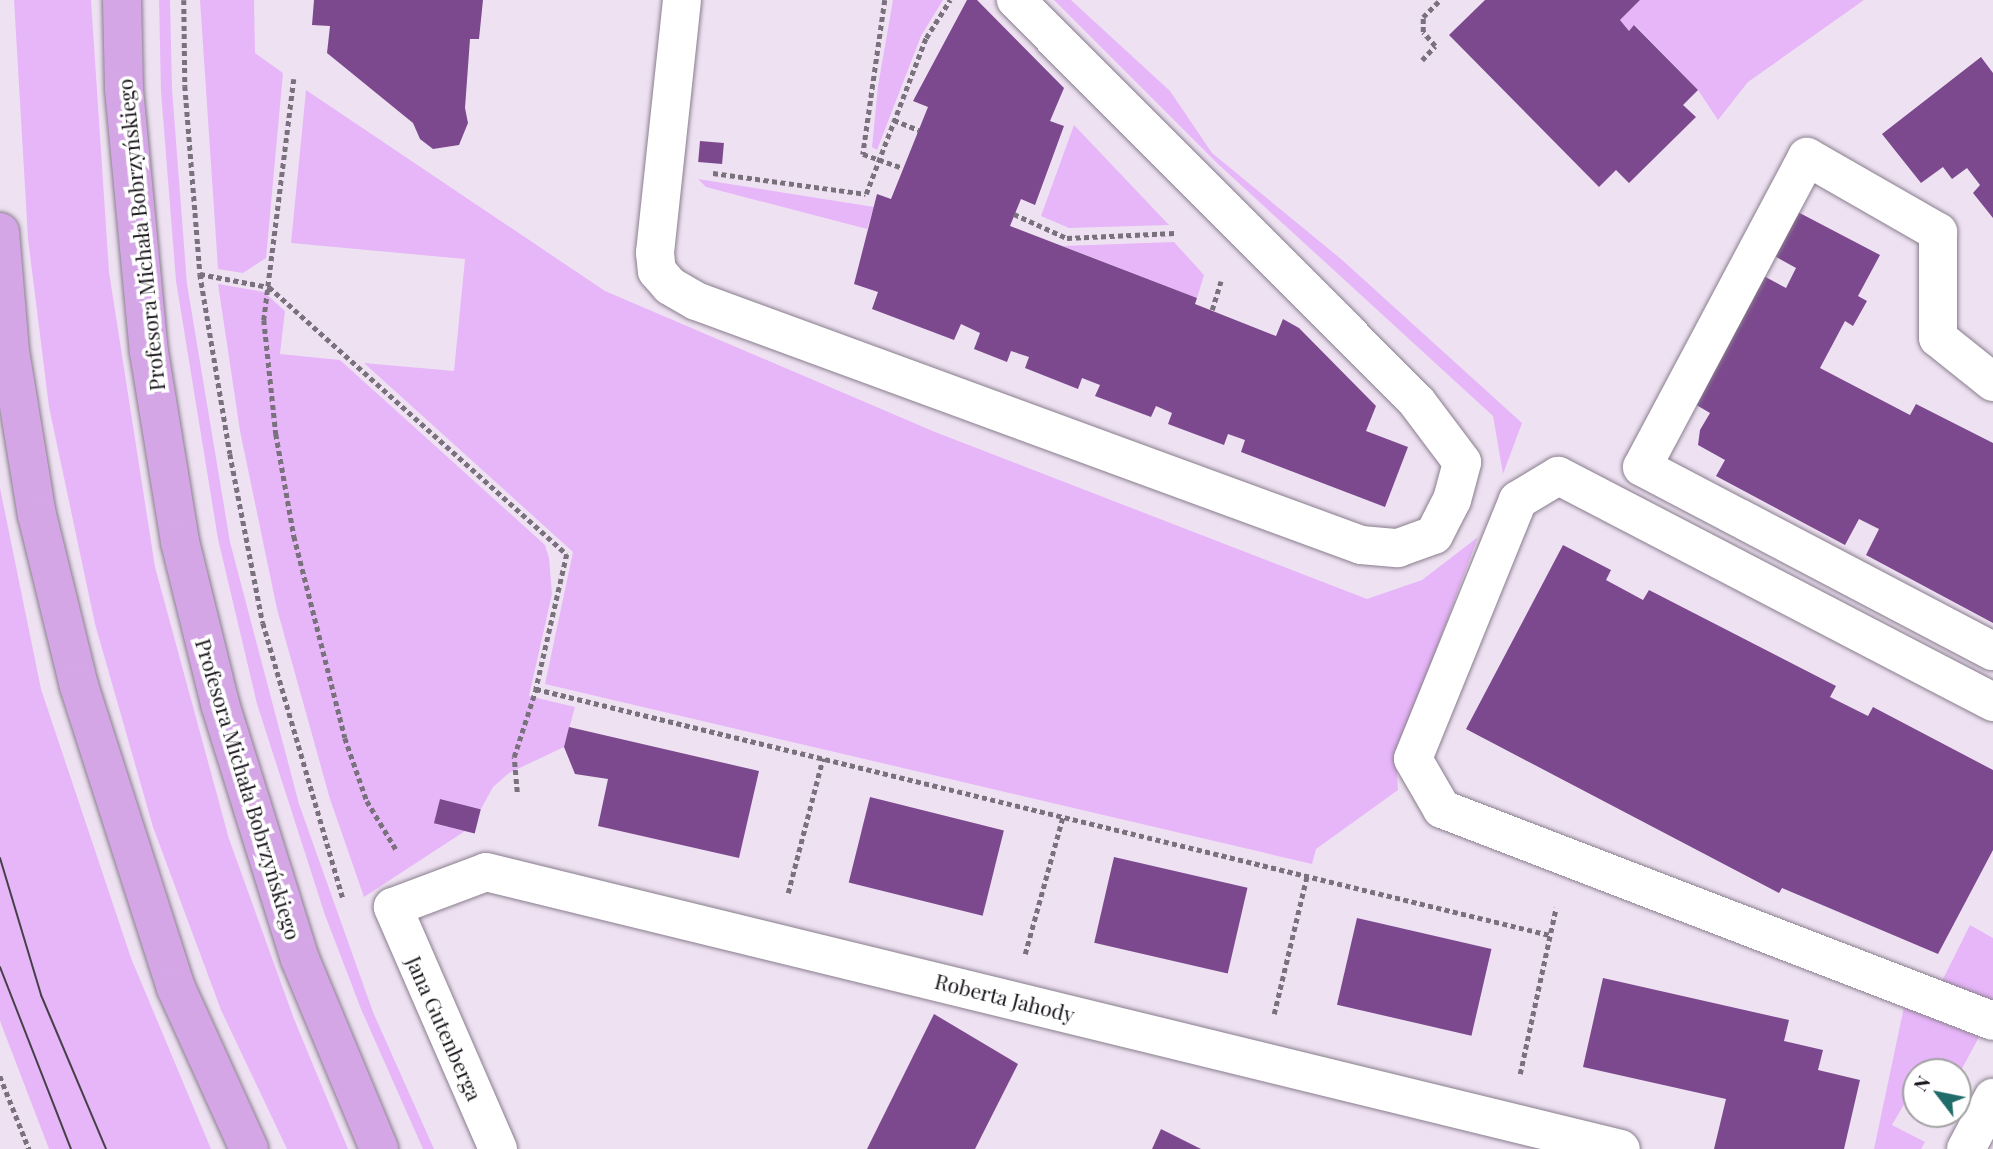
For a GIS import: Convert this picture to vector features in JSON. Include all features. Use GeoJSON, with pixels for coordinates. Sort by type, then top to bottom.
{"type":"FeatureCollection","features":[{"type":"Feature","properties":{"kind":"main road","name":"Profesora Michała Bobrzyńskiego"},"geometry":{"type":"LineString","coordinates":[[122,0],[124,89],[149,352],[180,542],[219,705],[300,960],[379,1149]]}},
{"type":"Feature","properties":{"kind":"main road"},"geometry":{"type":"LineString","coordinates":[[0,232],[10,351],[37,515],[79,685],[176,988],[249,1149]]}},
{"type":"Feature","properties":{"kind":"street"},"geometry":{"type":"LineString","coordinates":[[682,0],[664,166],[657,271],[670,286],[696,301],[1361,545],[1398,548],[1434,535],[1452,500],[1462,462],[1417,401],[1016,0]]}},
{"type":"Feature","properties":{"kind":"street"},"geometry":{"type":"LineString","coordinates":[[1993,382],[1938,338],[1938,232],[1807,157],[1642,467],[1993,651]]}},
{"type":"Feature","properties":{"kind":"street"},"geometry":{"type":"LineString","coordinates":[[1993,702],[1558,476],[1518,500],[1413,759],[1442,809],[1566,859],[1993,1021]]}},
{"type":"Feature","properties":{"kind":"street","name":"Roberta Jahody"},"geometry":{"type":"LineString","coordinates":[[408,902],[486,872],[776,940],[1621,1149]]}},
{"type":"Feature","properties":{"kind":"street","name":"Jana Gutenberga"},"geometry":{"type":"LineString","coordinates":[[408,902],[498,1149]]}},
{"type":"Feature","properties":{"kind":"street"},"geometry":{"type":"LineString","coordinates":[[1966,1149],[1993,1098]]}},
{"type":"Feature","properties":{"kind":"path"},"geometry":{"type":"LineString","coordinates":[[184,0],[185,86],[200,274],[262,623],[320,832],[345,905]]}},
{"type":"Feature","properties":{"kind":"path"},"geometry":{"type":"LineString","coordinates":[[884,0],[863,154],[903,168]]}},
{"type":"Feature","properties":{"kind":"path"},"geometry":{"type":"LineString","coordinates":[[664,166],[866,194],[926,38],[950,0]]}},
{"type":"Feature","properties":{"kind":"path"},"geometry":{"type":"LineString","coordinates":[[1422,60],[1435,46],[1423,32],[1423,17],[1440,0]]}},
{"type":"Feature","properties":{"kind":"path"},"geometry":{"type":"LineString","coordinates":[[294,79],[269,287],[267,343],[280,465],[294,536],[345,738],[408,902]]}},
{"type":"Feature","properties":{"kind":"path"},"geometry":{"type":"LineString","coordinates":[[894,120],[919,130]]}},
{"type":"Feature","properties":{"kind":"path"},"geometry":{"type":"LineString","coordinates":[[1014,214],[1067,238],[1174,231],[1182,240]]}},
{"type":"Feature","properties":{"kind":"path"},"geometry":{"type":"LineString","coordinates":[[200,274],[269,287],[567,554],[536,689],[514,757],[517,792]]}},
{"type":"Feature","properties":{"kind":"path"},"geometry":{"type":"LineString","coordinates":[[1212,310],[1221,281]]}},
{"type":"Feature","properties":{"kind":"path"},"geometry":{"type":"LineString","coordinates":[[536,689],[1550,935]]}},
{"type":"Feature","properties":{"kind":"path"},"geometry":{"type":"LineString","coordinates":[[776,940],[823,758]]}},
{"type":"Feature","properties":{"kind":"path"},"geometry":{"type":"LineString","coordinates":[[1013,999],[1063,816]]}},
{"type":"Feature","properties":{"kind":"path"},"geometry":{"type":"LineString","coordinates":[[1510,1122],[1566,859]]}},
{"type":"Feature","properties":{"kind":"path"},"geometry":{"type":"LineString","coordinates":[[1263,1061],[1307,876]]}},
{"type":"Feature","properties":{"kind":"path"},"geometry":{"type":"LineString","coordinates":[[0,1076],[29,1149]]}},
{"type":"Feature","properties":{"kind":"shaded area"},"geometry":{"type":"Polygon","coordinates":[[[14,0],[91,0],[109,272],[155,567],[229,839],[294,1019],[348,1149],[287,1149],[221,1010],[153,827],[95,624],[49,407],[28,239],[14,0]]]}},
{"type":"Feature","properties":{"kind":"shaded area"},"geometry":{"type":"Polygon","coordinates":[[[159,0],[170,0],[172,89],[187,284],[230,542],[299,804],[373,1012],[434,1149],[423,1149],[361,1009],[325,915],[257,704],[218,539],[176,281],[161,92],[159,0]]]}},
{"type":"Feature","properties":{"kind":"shaded area"},"geometry":{"type":"Polygon","coordinates":[[[200,0],[254,0],[255,53],[283,73],[266,258],[243,273],[218,269],[200,0]]]}},
{"type":"Feature","properties":{"kind":"shaded area"},"geometry":{"type":"Polygon","coordinates":[[[893,0],[943,0],[921,36],[877,150],[872,147],[878,86],[893,0]]]}},
{"type":"Feature","properties":{"kind":"shaded area"},"geometry":{"type":"Polygon","coordinates":[[[1054,0],[1071,0],[1170,91],[1212,153],[1341,259],[1522,423],[1503,474],[1493,416],[1218,164],[1054,0]]]}},
{"type":"Feature","properties":{"kind":"shaded area"},"geometry":{"type":"Polygon","coordinates":[[[1640,0],[1864,0],[1748,82],[1718,120],[1698,90],[1635,25],[1629,31],[1620,20],[1640,0]]]}},
{"type":"Feature","properties":{"kind":"shaded area"},"geometry":{"type":"Polygon","coordinates":[[[306,90],[605,291],[935,432],[1367,599],[1422,580],[1478,537],[1396,758],[1398,790],[1316,849],[1312,864],[545,684],[573,552],[364,363],[454,371],[465,259],[291,243],[306,90]]]}},
{"type":"Feature","properties":{"kind":"shaded area"},"geometry":{"type":"Polygon","coordinates":[[[1074,125],[1169,225],[1069,228],[1041,216],[1074,125]]]}},
{"type":"Feature","properties":{"kind":"shaded area"},"geometry":{"type":"Polygon","coordinates":[[[698,179],[874,207],[867,229],[706,187],[698,179]]]}},
{"type":"Feature","properties":{"kind":"shaded area"},"geometry":{"type":"Polygon","coordinates":[[[1174,242],[1204,275],[1197,298],[1063,246],[1174,242]]]}},
{"type":"Feature","properties":{"kind":"shaded area"},"geometry":{"type":"Polygon","coordinates":[[[218,284],[264,292],[285,311],[280,354],[340,360],[545,545],[549,558],[552,594],[529,696],[575,707],[564,747],[509,773],[493,787],[481,809],[440,799],[435,824],[465,831],[364,897],[330,799],[277,609],[240,431],[218,284]]]}},
{"type":"Feature","properties":{"kind":"shaded area"},"geometry":{"type":"Polygon","coordinates":[[[0,488],[41,689],[131,958],[211,1149],[49,1149],[0,1021],[0,488]]]}},
{"type":"Feature","properties":{"kind":"shaded area"},"geometry":{"type":"Polygon","coordinates":[[[1970,925],[1993,938],[1993,1003],[1941,983],[1970,925]]]}},
{"type":"Feature","properties":{"kind":"shaded area"},"geometry":{"type":"Polygon","coordinates":[[[1904,1007],[1979,1037],[1968,1058],[1902,1058],[1902,1108],[1892,1125],[1925,1142],[1921,1149],[1874,1149],[1904,1007]]]}},
{"type":"Feature","properties":{"kind":"building"},"geometry":{"type":"Polygon","coordinates":[[[314,0],[483,0],[479,39],[470,39],[465,108],[468,123],[459,145],[433,149],[420,139],[413,123],[327,53],[330,26],[312,25],[314,0]]]}},
{"type":"Feature","properties":{"kind":"building"},"geometry":{"type":"Polygon","coordinates":[[[967,0],[977,0],[1064,88],[1050,121],[1064,126],[1035,205],[1021,199],[1010,226],[1197,298],[1195,304],[1276,336],[1283,319],[1299,328],[1376,406],[1366,431],[1408,447],[1385,507],[1241,452],[1245,440],[1228,434],[1224,445],[1168,424],[1172,413],[1156,406],[1151,417],[1095,396],[1100,385],[1082,378],[1078,389],[1025,368],[1029,357],[1011,351],[1007,362],[974,349],[980,333],[961,324],[954,340],[872,309],[878,292],[854,284],[877,194],[891,199],[928,107],[913,101],[967,0]]]}},
{"type":"Feature","properties":{"kind":"building"},"geometry":{"type":"Polygon","coordinates":[[[1485,0],[1640,0],[1620,20],[1629,31],[1634,25],[1698,90],[1683,105],[1696,117],[1629,183],[1616,170],[1599,187],[1449,35],[1485,0]]]}},
{"type":"Feature","properties":{"kind":"building"},"geometry":{"type":"Polygon","coordinates":[[[1981,57],[1993,73],[1993,218],[1973,193],[1980,185],[1967,168],[1952,179],[1943,167],[1921,183],[1882,134],[1981,57]]]}},
{"type":"Feature","properties":{"kind":"building"},"geometry":{"type":"Polygon","coordinates":[[[700,141],[724,143],[722,164],[698,162],[700,141]]]}},
{"type":"Feature","properties":{"kind":"building"},"geometry":{"type":"Polygon","coordinates":[[[1794,210],[1880,255],[1858,296],[1867,301],[1853,326],[1845,321],[1820,368],[1910,415],[1916,404],[1993,443],[1993,623],[1866,555],[1879,529],[1859,519],[1845,545],[1716,476],[1725,460],[1698,445],[1700,430],[1710,413],[1693,403],[1760,274],[1786,288],[1796,268],[1771,254],[1794,210]]]}},
{"type":"Feature","properties":{"kind":"building"},"geometry":{"type":"Polygon","coordinates":[[[1563,545],[1611,570],[1606,580],[1643,600],[1649,590],[1836,686],[1830,697],[1868,716],[1873,707],[1993,770],[1993,850],[1938,954],[1782,888],[1779,893],[1466,729],[1563,545]]]}},
{"type":"Feature","properties":{"kind":"building"},"geometry":{"type":"Polygon","coordinates":[[[569,727],[759,771],[739,858],[598,826],[608,779],[575,774],[564,747],[569,727]]]}},
{"type":"Feature","properties":{"kind":"building"},"geometry":{"type":"Polygon","coordinates":[[[870,797],[1004,830],[983,916],[849,882],[870,797]]]}},
{"type":"Feature","properties":{"kind":"building"},"geometry":{"type":"Polygon","coordinates":[[[440,799],[481,809],[475,833],[434,823],[440,799]]]}},
{"type":"Feature","properties":{"kind":"building"},"geometry":{"type":"Polygon","coordinates":[[[1114,857],[1247,888],[1228,974],[1094,943],[1114,857]]]}},
{"type":"Feature","properties":{"kind":"building"},"geometry":{"type":"Polygon","coordinates":[[[1357,918],[1491,949],[1471,1036],[1337,1005],[1357,918]]]}},
{"type":"Feature","properties":{"kind":"building"},"geometry":{"type":"Polygon","coordinates":[[[1603,978],[1789,1020],[1784,1041],[1823,1050],[1818,1070],[1860,1080],[1844,1149],[1714,1149],[1726,1099],[1583,1067],[1603,978]]]}},
{"type":"Feature","properties":{"kind":"building"},"geometry":{"type":"Polygon","coordinates":[[[934,1014],[1018,1064],[975,1149],[867,1149],[934,1014]]]}},
{"type":"Feature","properties":{"kind":"building"},"geometry":{"type":"Polygon","coordinates":[[[1161,1129],[1201,1149],[1152,1149],[1161,1129]]]}},
{"type":"Feature","properties":{"kind":"tram line"},"geometry":{"type":"LineString","coordinates":[[0,858],[41,995],[106,1149]]}},
{"type":"Feature","properties":{"kind":"tram line"},"geometry":{"type":"LineString","coordinates":[[0,967],[71,1149]]}}]}
